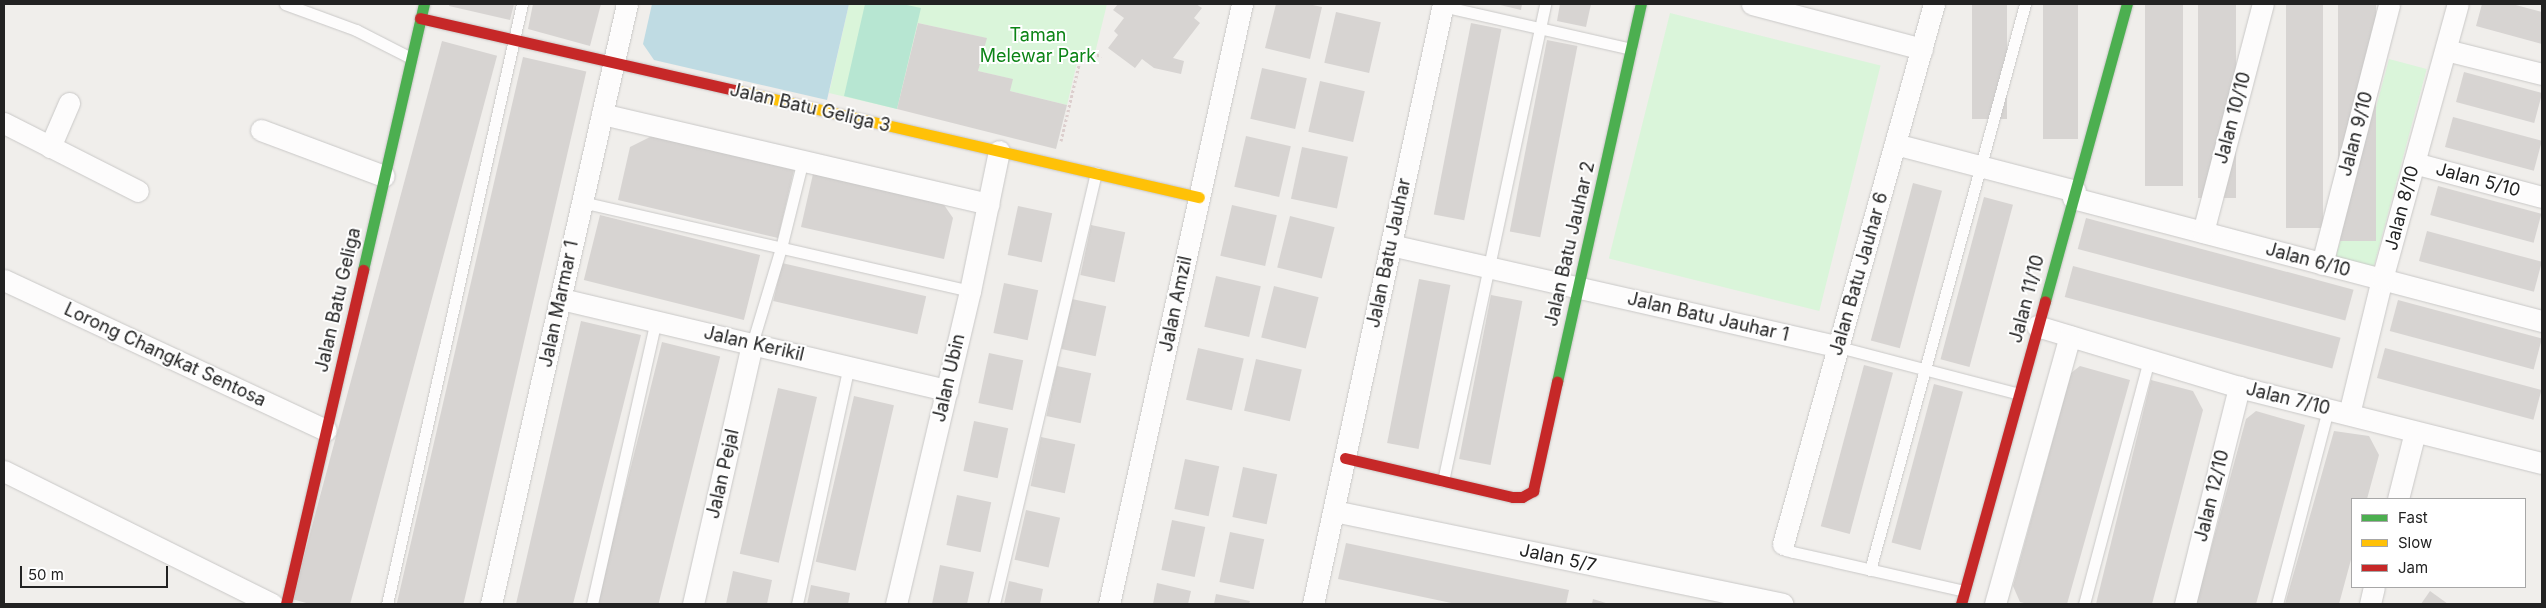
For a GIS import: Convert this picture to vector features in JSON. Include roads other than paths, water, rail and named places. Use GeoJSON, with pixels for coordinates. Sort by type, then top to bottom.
{"type":"FeatureCollection","features":[{"type":"Feature","properties":{"kind":"street","name":"Jalan Batu Geliga"},"geometry":{"type":"LineString","coordinates":[[286,604],[424,4]]}},
{"type":"Feature","properties":{"kind":"street","name":"Jalan Marmar 1"},"geometry":{"type":"LineString","coordinates":[[491,604],[627,4]]}},
{"type":"Feature","properties":{"kind":"street","name":"Jalan Amzil"},"geometry":{"type":"LineString","coordinates":[[1109,604],[1242,4]]}},
{"type":"Feature","properties":{"kind":"street","name":"Jalan Batu Jauhar"},"geometry":{"type":"LineString","coordinates":[[1313,604],[1391,245],[1440,4]]}},
{"type":"Feature","properties":{"kind":"street","name":"Jalan Batu Jauhar 2"},"geometry":{"type":"LineString","coordinates":[[1442,482],[1513,497],[1522,497],[1533,492],[1641,4]]}},
{"type":"Feature","properties":{"kind":"street"},"geometry":{"type":"LineString","coordinates":[[1752,4],[1922,49]]}},
{"type":"Feature","properties":{"kind":"street","name":"Jalan Batu Jauhar 6"},"geometry":{"type":"LineString","coordinates":[[1783,544],[1934,4]]}},
{"type":"Feature","properties":{"kind":"street","name":"Jalan 11/10"},"geometry":{"type":"LineString","coordinates":[[1961,604],[2127,4]]}},
{"type":"Feature","properties":{"kind":"street","name":"Jalan 10/10"},"geometry":{"type":"LineString","coordinates":[[2203,232],[2263,4]]}},
{"type":"Feature","properties":{"kind":"street","name":"Jalan 9/10"},"geometry":{"type":"LineString","coordinates":[[2322,264],[2390,4]]}},
{"type":"Feature","properties":{"kind":"street","name":"Jalan 8/10"},"geometry":{"type":"LineString","coordinates":[[2349,414],[2382,279],[2458,4]]}},
{"type":"Feature","properties":{"kind":"street","name":"Jalan Batu Geliga 3"},"geometry":{"type":"LineString","coordinates":[[420,18],[1199,197]]}},
{"type":"Feature","properties":{"kind":"street"},"geometry":{"type":"LineString","coordinates":[[2446,50],[2542,74]]}},
{"type":"Feature","properties":{"kind":"street"},"geometry":{"type":"LineString","coordinates":[[50,147],[69,103]]}},
{"type":"Feature","properties":{"kind":"street"},"geometry":{"type":"LineString","coordinates":[[602,114],[989,204]]}},
{"type":"Feature","properties":{"kind":"street"},"geometry":{"type":"LineString","coordinates":[[4,123],[138,191]]}},
{"type":"Feature","properties":{"kind":"street"},"geometry":{"type":"LineString","coordinates":[[261,130],[384,176]]}},
{"type":"Feature","properties":{"kind":"street","name":"Jalan 6/10"},"geometry":{"type":"LineString","coordinates":[[1895,144],[1981,166],[2203,232],[2542,322]]}},
{"type":"Feature","properties":{"kind":"street","name":"Jalan Ubin"},"geometry":{"type":"LineString","coordinates":[[896,604],[970,291],[999,151]]}},
{"type":"Feature","properties":{"kind":"street","name":"Jalan 5/10"},"geometry":{"type":"LineString","coordinates":[[2414,164],[2542,197]]}},
{"type":"Feature","properties":{"kind":"street","name":"Jalan Batu Jauhar 1"},"geometry":{"type":"LineString","coordinates":[[1391,245],[1839,347]]}},
{"type":"Feature","properties":{"kind":"street","name":"Lorong Changkat Sentosa"},"geometry":{"type":"LineString","coordinates":[[4,280],[326,430]]}},
{"type":"Feature","properties":{"kind":"street","name":"Jalan Kerikil"},"geometry":{"type":"LineString","coordinates":[[561,299],[947,390]]}},
{"type":"Feature","properties":{"kind":"street","name":"Jalan 7/10"},"geometry":{"type":"LineString","coordinates":[[2037,326],[2239,387],[2542,462]]}},
{"type":"Feature","properties":{"kind":"street"},"geometry":{"type":"LineString","coordinates":[[1995,604],[2070,336]]}},
{"type":"Feature","properties":{"kind":"street","name":"Jalan Pejal"},"geometry":{"type":"LineString","coordinates":[[693,604],[752,344]]}},
{"type":"Feature","properties":{"kind":"street","name":"Jalan 12/10"},"geometry":{"type":"LineString","coordinates":[[2185,604],[2239,387]]}},
{"type":"Feature","properties":{"kind":"street"},"geometry":{"type":"LineString","coordinates":[[2398,498],[2415,432]]}},
{"type":"Feature","properties":{"kind":"street"},"geometry":{"type":"LineString","coordinates":[[1345,458],[1442,482]]}},
{"type":"Feature","properties":{"kind":"street"},"geometry":{"type":"LineString","coordinates":[[4,471],[272,604]]}},
{"type":"Feature","properties":{"kind":"street","name":"Jalan 5/7"},"geometry":{"type":"LineString","coordinates":[[1335,506],[1782,604]]}},
{"type":"Feature","properties":{"kind":"street"},"geometry":{"type":"LineString","coordinates":[[2370,604],[2374,588]]}},
{"type":"Feature","properties":{"kind":"lane"},"geometry":{"type":"LineString","coordinates":[[285,4],[356,30],[411,58]]}},
{"type":"Feature","properties":{"kind":"lane"},"geometry":{"type":"LineString","coordinates":[[386,604],[522,4]]}},
{"type":"Feature","properties":{"kind":"lane"},"geometry":{"type":"LineString","coordinates":[[1440,4],[1631,49]]}},
{"type":"Feature","properties":{"kind":"lane"},"geometry":{"type":"LineString","coordinates":[[1442,482],[1545,4]]}},
{"type":"Feature","properties":{"kind":"lane"},"geometry":{"type":"LineString","coordinates":[[1870,570],[2025,4]]}},
{"type":"Feature","properties":{"kind":"lane"},"geometry":{"type":"LineString","coordinates":[[752,344],[781,248],[802,160]]}},
{"type":"Feature","properties":{"kind":"lane"},"geometry":{"type":"LineString","coordinates":[[994,604],[1096,173]]}},
{"type":"Feature","properties":{"kind":"lane"},"geometry":{"type":"LineString","coordinates":[[582,202],[970,291]]}},
{"type":"Feature","properties":{"kind":"lane"},"geometry":{"type":"LineString","coordinates":[[592,604],[656,320]]}},
{"type":"Feature","properties":{"kind":"lane"},"geometry":{"type":"LineString","coordinates":[[1839,347],[2019,394]]}},
{"type":"Feature","properties":{"kind":"lane"},"geometry":{"type":"LineString","coordinates":[[2084,604],[2148,360]]}},
{"type":"Feature","properties":{"kind":"lane"},"geometry":{"type":"LineString","coordinates":[[797,604],[849,366]]}},
{"type":"Feature","properties":{"kind":"lane"},"geometry":{"type":"LineString","coordinates":[[2277,604],[2328,410]]}},
{"type":"Feature","properties":{"kind":"lane"},"geometry":{"type":"LineString","coordinates":[[1783,544],[1786,550],[1793,552],[1965,591]]}},
{"type":"Feature","properties":{"kind":"water"},"geometry":{"type":"Polygon","coordinates":[[[652,4],[849,4],[827,100],[654,60],[643,44],[652,4]]]}},
{"type":"Feature","properties":{"kind":"park label","name":"Taman Melewar Park"},"geometry":{"type":"Point","coordinates":[1038,46]}}]}
